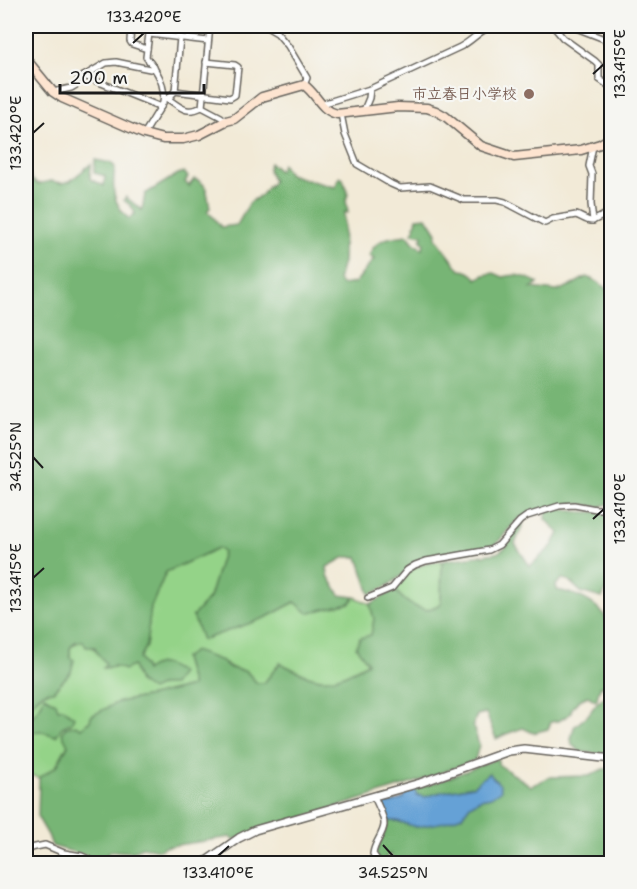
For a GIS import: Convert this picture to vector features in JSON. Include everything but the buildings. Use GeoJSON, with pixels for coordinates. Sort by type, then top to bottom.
{"type":"FeatureCollection","features":[{"type":"Feature","properties":{"kind":"main road"},"geometry":{"type":"LineString","coordinates":[[26,59],[53,92],[62,98],[144,134],[163,139],[183,140],[199,135],[234,119],[262,97],[304,85],[322,106],[332,113],[341,114],[398,107],[427,108],[436,111],[481,146],[514,157],[581,150],[606,142],[612,137]]}},
{"type":"Feature","properties":{"kind":"street"},"geometry":{"type":"LineString","coordinates":[[131,26],[130,41],[132,44],[147,49]]}},
{"type":"Feature","properties":{"kind":"street"},"geometry":{"type":"LineString","coordinates":[[150,26],[146,57],[160,76],[166,98],[187,111],[195,111],[202,107]]}},
{"type":"Feature","properties":{"kind":"street"},"geometry":{"type":"LineString","coordinates":[[202,107],[210,26]]}},
{"type":"Feature","properties":{"kind":"street"},"geometry":{"type":"LineString","coordinates":[[265,26],[277,33],[288,46],[307,78],[304,85]]}},
{"type":"Feature","properties":{"kind":"street"},"geometry":{"type":"LineString","coordinates":[[322,106],[370,89],[470,42],[485,28],[492,26]]}},
{"type":"Feature","properties":{"kind":"street"},"geometry":{"type":"LineString","coordinates":[[553,26],[563,38],[596,61],[599,65],[599,79],[612,88]]}},
{"type":"Feature","properties":{"kind":"street"},"geometry":{"type":"LineString","coordinates":[[572,26],[612,42]]}},
{"type":"Feature","properties":{"kind":"street"},"geometry":{"type":"LineString","coordinates":[[149,34],[208,41]]}},
{"type":"Feature","properties":{"kind":"street"},"geometry":{"type":"LineString","coordinates":[[175,92],[180,38]]}},
{"type":"Feature","properties":{"kind":"street"},"geometry":{"type":"LineString","coordinates":[[53,92],[71,88],[84,76],[106,63],[116,62],[150,69],[154,67]]}},
{"type":"Feature","properties":{"kind":"street"},"geometry":{"type":"LineString","coordinates":[[144,134],[166,98],[175,92],[230,98],[235,95],[238,68],[235,65],[206,62]]}},
{"type":"Feature","properties":{"kind":"street"},"geometry":{"type":"LineString","coordinates":[[84,76],[161,107]]}},
{"type":"Feature","properties":{"kind":"street"},"geometry":{"type":"LineString","coordinates":[[364,110],[370,89]]}},
{"type":"Feature","properties":{"kind":"street"},"geometry":{"type":"LineString","coordinates":[[202,107],[226,121]]}},
{"type":"Feature","properties":{"kind":"street"},"geometry":{"type":"LineString","coordinates":[[341,114],[345,134],[357,164],[400,188],[430,186],[464,200],[497,200],[545,223],[553,219],[576,215],[593,221],[612,211]]}},
{"type":"Feature","properties":{"kind":"street"},"geometry":{"type":"LineString","coordinates":[[593,146],[589,166],[592,174],[593,221]]}},
{"type":"Feature","properties":{"kind":"street"},"geometry":{"type":"LineString","coordinates":[[368,598],[392,588],[407,570],[415,565],[489,550],[499,544],[527,516],[559,506],[574,505],[612,509]]}},
{"type":"Feature","properties":{"kind":"street"},"geometry":{"type":"LineString","coordinates":[[202,864],[239,838],[276,822],[420,783],[509,751],[524,749],[612,759]]}},
{"type":"Feature","properties":{"kind":"street"},"geometry":{"type":"LineString","coordinates":[[374,796],[384,821],[373,854],[380,864]]}},
{"type":"Feature","properties":{"kind":"street"},"geometry":{"type":"LineString","coordinates":[[26,849],[45,845],[64,853],[82,855],[99,864]]}},
{"type":"Feature","properties":{"kind":"green space"},"geometry":{"type":"Polygon","coordinates":[[[95,160],[111,163],[115,167],[116,201],[129,219],[135,213],[124,200],[126,197],[142,210],[145,194],[184,172],[188,177],[185,182],[189,186],[194,179],[205,187],[210,208],[207,211],[221,227],[237,225],[250,202],[260,196],[273,181],[268,169],[270,163],[279,171],[282,164],[289,174],[335,187],[340,177],[343,179],[348,194],[346,200],[348,213],[344,212],[343,262],[338,280],[342,285],[355,283],[374,259],[369,256],[372,250],[385,239],[408,235],[422,249],[424,244],[420,239],[423,235],[412,233],[417,218],[427,217],[437,233],[436,238],[460,270],[474,275],[477,279],[494,273],[503,277],[521,276],[538,283],[531,288],[557,291],[586,277],[601,284],[612,297],[611,503],[599,507],[574,503],[518,519],[497,543],[488,548],[426,559],[384,588],[370,594],[358,557],[345,557],[327,567],[328,576],[340,595],[355,597],[350,603],[308,613],[295,602],[265,618],[202,640],[193,616],[209,598],[223,552],[218,548],[166,572],[151,607],[146,646],[139,658],[145,671],[154,665],[163,664],[181,673],[173,685],[162,685],[151,690],[139,682],[133,666],[124,670],[115,666],[103,668],[106,663],[95,647],[86,647],[83,641],[75,642],[70,648],[70,657],[74,660],[71,672],[53,691],[43,693],[35,699],[27,719],[38,710],[44,696],[56,703],[58,709],[63,708],[74,717],[71,723],[62,727],[56,736],[40,731],[29,733],[30,761],[26,789],[26,168],[33,181],[38,184],[51,181],[62,183],[70,181],[91,164],[90,179],[104,186],[105,176],[94,173],[95,160]]]}},
{"type":"Feature","properties":{"kind":"green space"},"geometry":{"type":"Polygon","coordinates":[[[547,510],[600,512],[611,516],[611,534],[608,545],[611,579],[602,598],[581,592],[568,580],[562,579],[556,585],[557,590],[592,603],[605,616],[609,625],[612,646],[607,686],[601,686],[596,701],[588,696],[582,699],[574,705],[570,714],[559,721],[551,722],[548,729],[533,733],[523,728],[496,739],[486,713],[477,715],[473,725],[479,745],[475,760],[419,781],[232,840],[231,837],[164,847],[160,850],[142,847],[133,852],[111,851],[100,860],[52,846],[38,818],[39,778],[57,766],[68,745],[62,733],[65,728],[76,725],[81,728],[90,721],[91,716],[118,702],[192,686],[184,658],[194,651],[222,661],[227,667],[246,671],[257,683],[264,683],[280,663],[315,678],[342,676],[368,663],[356,647],[360,638],[371,635],[374,619],[370,604],[395,590],[402,598],[421,609],[427,610],[441,604],[442,561],[497,553],[506,547],[520,522],[523,524],[515,544],[530,566],[552,546],[559,533],[546,519],[547,510]]]}},
{"type":"Feature","properties":{"kind":"green space"},"geometry":{"type":"Polygon","coordinates":[[[218,548],[223,552],[209,598],[193,616],[265,618],[295,602],[350,603],[355,597],[370,604],[374,619],[368,663],[342,676],[324,680],[305,675],[280,663],[264,683],[257,683],[246,671],[233,668],[222,661],[184,658],[192,686],[118,702],[81,728],[62,733],[68,744],[56,766],[39,778],[30,775],[28,733],[40,731],[56,735],[62,727],[71,723],[58,709],[43,702],[27,719],[30,709],[35,700],[53,691],[71,672],[70,648],[76,643],[86,642],[90,645],[106,663],[104,668],[133,666],[139,682],[180,673],[162,664],[144,672],[145,668],[139,658],[146,646],[151,607],[166,572],[218,548]]]}},
{"type":"Feature","properties":{"kind":"green space"},"geometry":{"type":"Polygon","coordinates":[[[442,561],[441,604],[427,610],[421,609],[402,598],[395,590],[412,569],[442,561]]]}},
{"type":"Feature","properties":{"kind":"green space"},"geometry":{"type":"Polygon","coordinates":[[[611,691],[611,755],[581,752],[572,745],[574,727],[611,691]]]}},
{"type":"Feature","properties":{"kind":"green space"},"geometry":{"type":"Polygon","coordinates":[[[498,758],[498,764],[531,786],[550,777],[589,776],[603,769],[611,769],[611,863],[393,863],[394,860],[390,854],[381,862],[376,856],[376,850],[388,821],[397,821],[417,827],[462,816],[470,805],[480,799],[491,797],[489,773],[473,786],[425,797],[416,795],[415,789],[498,758]]]}},
{"type":"Feature","properties":{"kind":"water"},"geometry":{"type":"Polygon","coordinates":[[[489,773],[500,785],[501,790],[491,797],[480,799],[470,805],[462,816],[445,822],[416,827],[397,821],[388,821],[383,803],[404,798],[406,793],[415,789],[417,795],[425,797],[473,786],[489,773]]]}},
{"type":"Feature","properties":{"kind":"place","name":"市立春日小学校"},"geometry":{"type":"Point","coordinates":[529,94]}}]}
